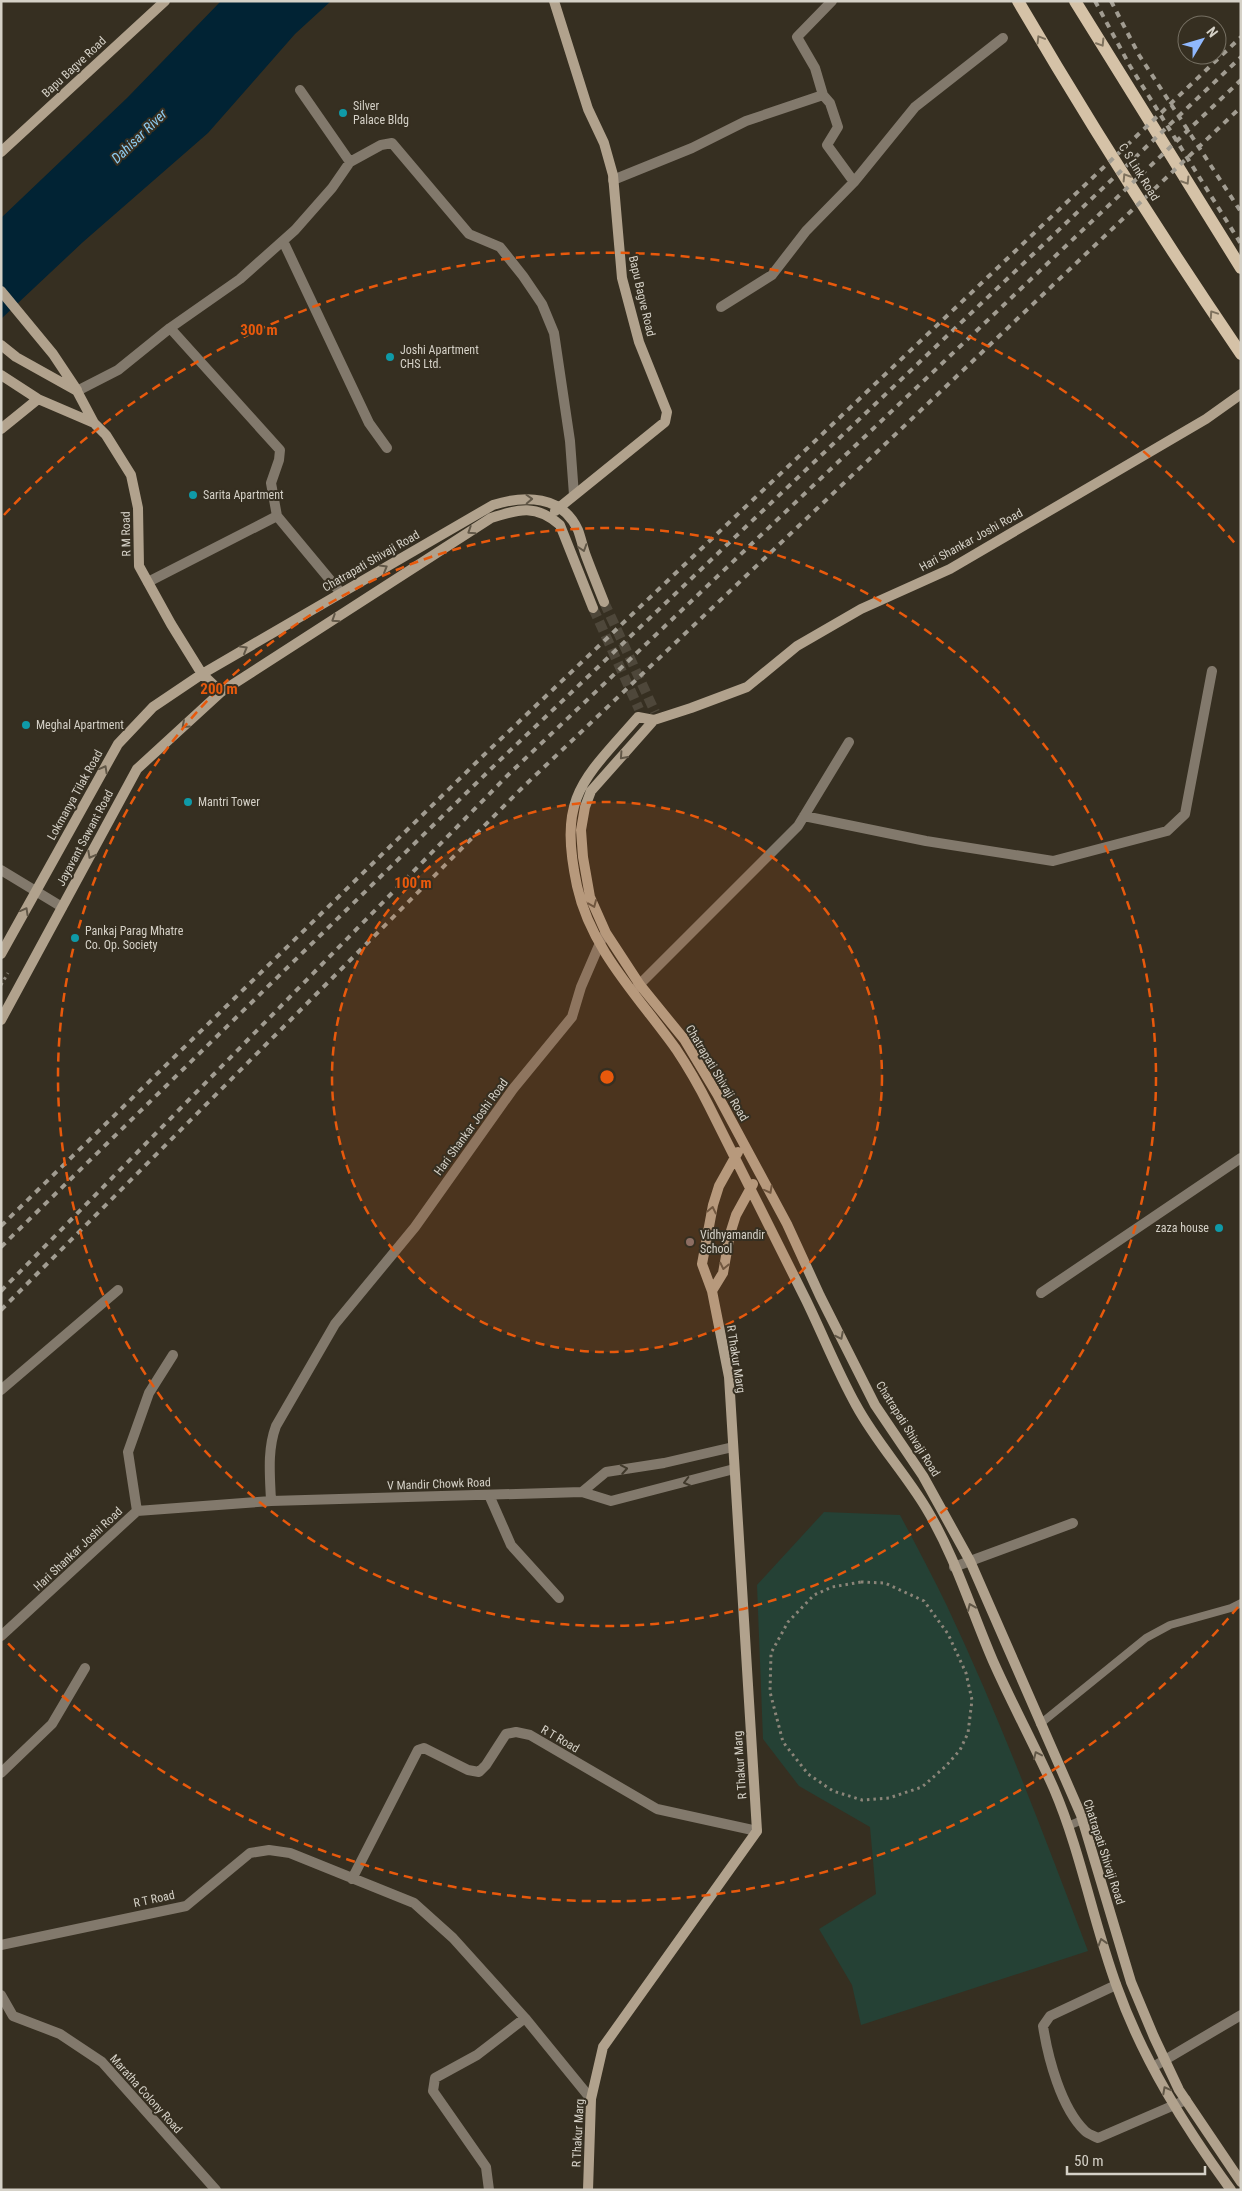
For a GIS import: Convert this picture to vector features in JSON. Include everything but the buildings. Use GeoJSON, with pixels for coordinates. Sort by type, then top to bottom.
{"type":"FeatureCollection","features":[{"type":"Feature","properties":{"kind":"main road","name":"Bapu Bagve Road"},"geometry":{"type":"LineString","coordinates":[[1,152],[165,1]]}},
{"type":"Feature","properties":{"kind":"main road","name":"Bapu Bagve Road"},"geometry":{"type":"LineString","coordinates":[[549,516],[668,418],[639,342],[622,278],[613,180],[604,143],[588,109],[554,1]]}},
{"type":"Feature","properties":{"kind":"main road","name":"C S Link Road"},"geometry":{"type":"LineString","coordinates":[[1018,1],[1095,129],[1197,290],[1241,354]]}},
{"type":"Feature","properties":{"kind":"main road"},"geometry":{"type":"LineString","coordinates":[[1075,1],[1241,268]]}},
{"type":"Feature","properties":{"kind":"main road","name":"R M Road"},"geometry":{"type":"LineString","coordinates":[[1,292],[53,354],[77,391],[94,423],[106,435],[131,476],[138,508],[139,566],[171,624],[202,674],[221,692]]}},
{"type":"Feature","properties":{"kind":"main road"},"geometry":{"type":"LineString","coordinates":[[1,345],[16,357],[77,391]]}},
{"type":"Feature","properties":{"kind":"main road","name":"R M Road"},"geometry":{"type":"LineString","coordinates":[[4,378],[38,399],[94,423]]}},
{"type":"Feature","properties":{"kind":"main road","name":"Hari Shankar Joshi Road"},"geometry":{"type":"LineString","coordinates":[[655,716],[747,687],[797,646],[861,609],[950,568],[1206,419],[1241,394]]}},
{"type":"Feature","properties":{"kind":"main road"},"geometry":{"type":"LineString","coordinates":[[1,429],[38,399]]}},
{"type":"Feature","properties":{"kind":"main road","name":"Chatrapati Shivaji Road"},"geometry":{"type":"LineString","coordinates":[[202,674],[492,505],[505,501],[536,498],[548,500],[559,507]]}},
{"type":"Feature","properties":{"kind":"main road"},"geometry":{"type":"LineString","coordinates":[[559,507],[569,516],[578,530],[604,602]]}},
{"type":"Feature","properties":{"kind":"main road"},"geometry":{"type":"LineString","coordinates":[[221,692],[492,518],[523,509],[538,511],[549,516],[560,525],[593,608]]}},
{"type":"Feature","properties":{"kind":"main road","name":"Lokmanya Tilak Road"},"geometry":{"type":"LineString","coordinates":[[1,954],[118,744],[153,707],[202,674]]}},
{"type":"Feature","properties":{"kind":"main road","name":"Jayavant Sawant Road"},"geometry":{"type":"LineString","coordinates":[[1,1020],[137,769],[221,692]]}},
{"type":"Feature","properties":{"kind":"main road"},"geometry":{"type":"LineString","coordinates":[[655,716],[638,713],[589,773],[574,802],[571,822],[571,850],[578,890],[587,918],[598,943],[637,988],[699,1086],[751,1187],[855,1404],[926,1508],[943,1540],[994,1664],[1046,1774],[1068,1826],[1116,1985],[1134,2029],[1197,2143],[1230,2190]]}},
{"type":"Feature","properties":{"kind":"main road","name":"Chatrapati Shivaji Road"},"geometry":{"type":"LineString","coordinates":[[655,716],[591,791],[585,807],[581,830],[582,857],[590,897],[605,931],[637,988],[684,1039],[744,1143],[787,1224],[820,1296],[875,1405],[922,1476],[970,1561],[1082,1820],[1131,1982],[1165,2060],[1186,2100],[1241,2182]]}},
{"type":"Feature","properties":{"kind":"main road","name":"R Thakur Marg"},"geometry":{"type":"LineString","coordinates":[[588,2190],[591,2099],[603,2047],[757,1831],[729,1377],[712,1291],[702,1264],[713,1205],[719,1186],[744,1143]]}},
{"type":"Feature","properties":{"kind":"main road"},"geometry":{"type":"LineString","coordinates":[[712,1291],[723,1273],[730,1234],[736,1214],[760,1173]]}},
{"type":"Feature","properties":{"kind":"street"},"geometry":{"type":"LineString","coordinates":[[832,1],[797,37],[815,68],[823,95],[830,103],[838,127],[827,146],[854,182]]}},
{"type":"Feature","properties":{"kind":"street"},"geometry":{"type":"LineString","coordinates":[[720,307],[772,275],[806,231],[854,182],[915,107],[1004,38]]}},
{"type":"Feature","properties":{"kind":"street"},"geometry":{"type":"LineString","coordinates":[[300,90],[350,162]]}},
{"type":"Feature","properties":{"kind":"street"},"geometry":{"type":"LineString","coordinates":[[613,180],[692,148],[746,121],[823,95]]}},
{"type":"Feature","properties":{"kind":"street"},"geometry":{"type":"LineString","coordinates":[[77,391],[118,370],[170,328],[240,279],[295,230],[332,188],[350,162],[382,145],[392,143],[469,234],[500,247],[542,304],[554,333],[570,441],[574,495]]}},
{"type":"Feature","properties":{"kind":"street"},"geometry":{"type":"LineString","coordinates":[[283,241],[369,423],[388,448]]}},
{"type":"Feature","properties":{"kind":"street"},"geometry":{"type":"LineString","coordinates":[[170,328],[280,450],[280,460],[271,483],[277,516],[341,593]]}},
{"type":"Feature","properties":{"kind":"street"},"geometry":{"type":"LineString","coordinates":[[148,582],[277,516]]}},
{"type":"Feature","properties":{"kind":"street"},"geometry":{"type":"LineString","coordinates":[[804,816],[926,841],[1053,861],[1167,831],[1185,814],[1212,671]]}},
{"type":"Feature","properties":{"kind":"street"},"geometry":{"type":"LineString","coordinates":[[637,988],[798,826],[849,742]]}},
{"type":"Feature","properties":{"kind":"street"},"geometry":{"type":"LineString","coordinates":[[1,870],[62,907]]}},
{"type":"Feature","properties":{"kind":"street","name":"Hari Shankar Joshi Road"},"geometry":{"type":"LineString","coordinates":[[271,1501],[270,1453],[274,1432],[335,1324],[415,1227],[513,1089],[572,1017],[581,987],[598,943],[605,931]]}},
{"type":"Feature","properties":{"kind":"street"},"geometry":{"type":"LineString","coordinates":[[1041,1293],[1241,1158]]}},
{"type":"Feature","properties":{"kind":"street"},"geometry":{"type":"LineString","coordinates":[[1,1390],[118,1290]]}},
{"type":"Feature","properties":{"kind":"street","name":"Hari Shankar Joshi Road"},"geometry":{"type":"LineString","coordinates":[[1,1636],[137,1511],[128,1452],[149,1393],[173,1355]]}},
{"type":"Feature","properties":{"kind":"street"},"geometry":{"type":"LineString","coordinates":[[582,1492],[606,1472],[664,1463],[733,1447]]}},
{"type":"Feature","properties":{"kind":"street","name":"V Mandir Chowk Road"},"geometry":{"type":"LineString","coordinates":[[137,1511],[271,1501],[582,1492],[611,1501],[734,1469]]}},
{"type":"Feature","properties":{"kind":"street"},"geometry":{"type":"LineString","coordinates":[[489,1495],[512,1545],[559,1598]]}},
{"type":"Feature","properties":{"kind":"street"},"geometry":{"type":"LineString","coordinates":[[954,1567],[1073,1523]]}},
{"type":"Feature","properties":{"kind":"street"},"geometry":{"type":"LineString","coordinates":[[1,1773],[52,1724],[85,1668]]}},
{"type":"Feature","properties":{"kind":"street","name":"R T Road"},"geometry":{"type":"LineString","coordinates":[[352,1879],[418,1750],[424,1748],[468,1770],[479,1772],[486,1765],[506,1734],[516,1732],[530,1735],[657,1808],[757,1831]]}},
{"type":"Feature","properties":{"kind":"street","name":"R T Road"},"geometry":{"type":"LineString","coordinates":[[1,1945],[186,1906],[250,1853],[269,1850],[290,1853],[414,1903],[453,1938],[525,2018]]}},
{"type":"Feature","properties":{"kind":"street"},"geometry":{"type":"LineString","coordinates":[[1116,1985],[1050,2016],[1043,2026],[1047,2049],[1067,2106],[1085,2132],[1098,2138],[1186,2100]]}},
{"type":"Feature","properties":{"kind":"street","name":"Maratha Colony Road"},"geometry":{"type":"LineString","coordinates":[[1,1995],[13,2016],[60,2034],[102,2062],[216,2190]]}},
{"type":"Feature","properties":{"kind":"street"},"geometry":{"type":"LineString","coordinates":[[1154,2067],[1241,2015]]}},
{"type":"Feature","properties":{"kind":"street"},"geometry":{"type":"LineString","coordinates":[[489,2190],[486,2167],[433,2091],[435,2078],[477,2055],[525,2018],[591,2099]]}},
{"type":"Feature","properties":{"kind":"lane"},"geometry":{"type":"LineString","coordinates":[[1040,1724],[1146,1638],[1170,1625],[1231,1608],[1241,1603]]}},
{"type":"Feature","properties":{"kind":"lane"},"geometry":{"type":"LineString","coordinates":[[1046,1774],[1060,1768]]}},
{"type":"Feature","properties":{"kind":"lane"},"geometry":{"type":"LineString","coordinates":[[1068,1826],[1082,1820]]}},
{"type":"Feature","properties":{"kind":"path"},"geometry":{"type":"LineString","coordinates":[[861,1582],[885,1583],[924,1601],[952,1642],[966,1672],[972,1700],[968,1733],[960,1750],[946,1766],[922,1786],[889,1798],[862,1800],[833,1791],[808,1774],[783,1742],[770,1692],[771,1653],[788,1622],[814,1596],[832,1587],[861,1582]]}},
{"type":"Feature","properties":{"kind":"green space"},"geometry":{"type":"Polygon","coordinates":[[[824,1512],[900,1515],[947,1606],[985,1691],[1038,1820],[1088,1951],[861,2025],[852,1985],[819,1929],[876,1894],[870,1827],[799,1786],[763,1739],[757,1585],[824,1512]]]}},
{"type":"Feature","properties":{"kind":"water","name":"Dahisar River"},"geometry":{"type":"Polygon","coordinates":[[[221,1],[331,1],[295,34],[208,133],[83,242],[1,319],[1,218],[127,98],[221,1]]]}},
{"type":"Feature","properties":{"kind":"tunnel"},"geometry":{"type":"LineString","coordinates":[[604,602],[655,712]]}},
{"type":"Feature","properties":{"kind":"tunnel"},"geometry":{"type":"LineString","coordinates":[[593,608],[639,709]]}},
{"type":"Feature","properties":{"kind":"railway"},"geometry":{"type":"LineString","coordinates":[[1095,1],[1130,66],[1241,244]]}},
{"type":"Feature","properties":{"kind":"railway"},"geometry":{"type":"LineString","coordinates":[[1111,1],[1139,55],[1241,212]]}},
{"type":"Feature","properties":{"kind":"railway"},"geometry":{"type":"LineString","coordinates":[[1,1226],[487,752],[1241,37]]}},
{"type":"Feature","properties":{"kind":"railway"},"geometry":{"type":"LineString","coordinates":[[1,1247],[498,762],[1241,57]]}},
{"type":"Feature","properties":{"kind":"railway"},"geometry":{"type":"LineString","coordinates":[[1,1291],[509,774],[1241,80]]}},
{"type":"Feature","properties":{"kind":"railway"},"geometry":{"type":"LineString","coordinates":[[1,1310],[522,788],[1241,107]]}},
{"type":"Feature","properties":{"kind":"place","name":"Silver Palace Bldg"},"geometry":{"type":"Point","coordinates":[343,113]}},
{"type":"Feature","properties":{"kind":"place","name":"Joshi Apartment CHS Ltd."},"geometry":{"type":"Point","coordinates":[390,357]}},
{"type":"Feature","properties":{"kind":"place","name":"Sarita Apartment"},"geometry":{"type":"Point","coordinates":[193,495]}},
{"type":"Feature","properties":{"kind":"place","name":"Meghal Apartment"},"geometry":{"type":"Point","coordinates":[26,725]}},
{"type":"Feature","properties":{"kind":"place","name":"Mantri Tower"},"geometry":{"type":"Point","coordinates":[188,802]}},
{"type":"Feature","properties":{"kind":"place","name":"Pankaj Parag Mhatre Co. Op. Society"},"geometry":{"type":"Point","coordinates":[75,938]}},
{"type":"Feature","properties":{"kind":"place","name":"zaza house"},"geometry":{"type":"Point","coordinates":[1219,1228]}},
{"type":"Feature","properties":{"kind":"place","name":"Vidhyamandir School"},"geometry":{"type":"Point","coordinates":[690,1242]}}]}
